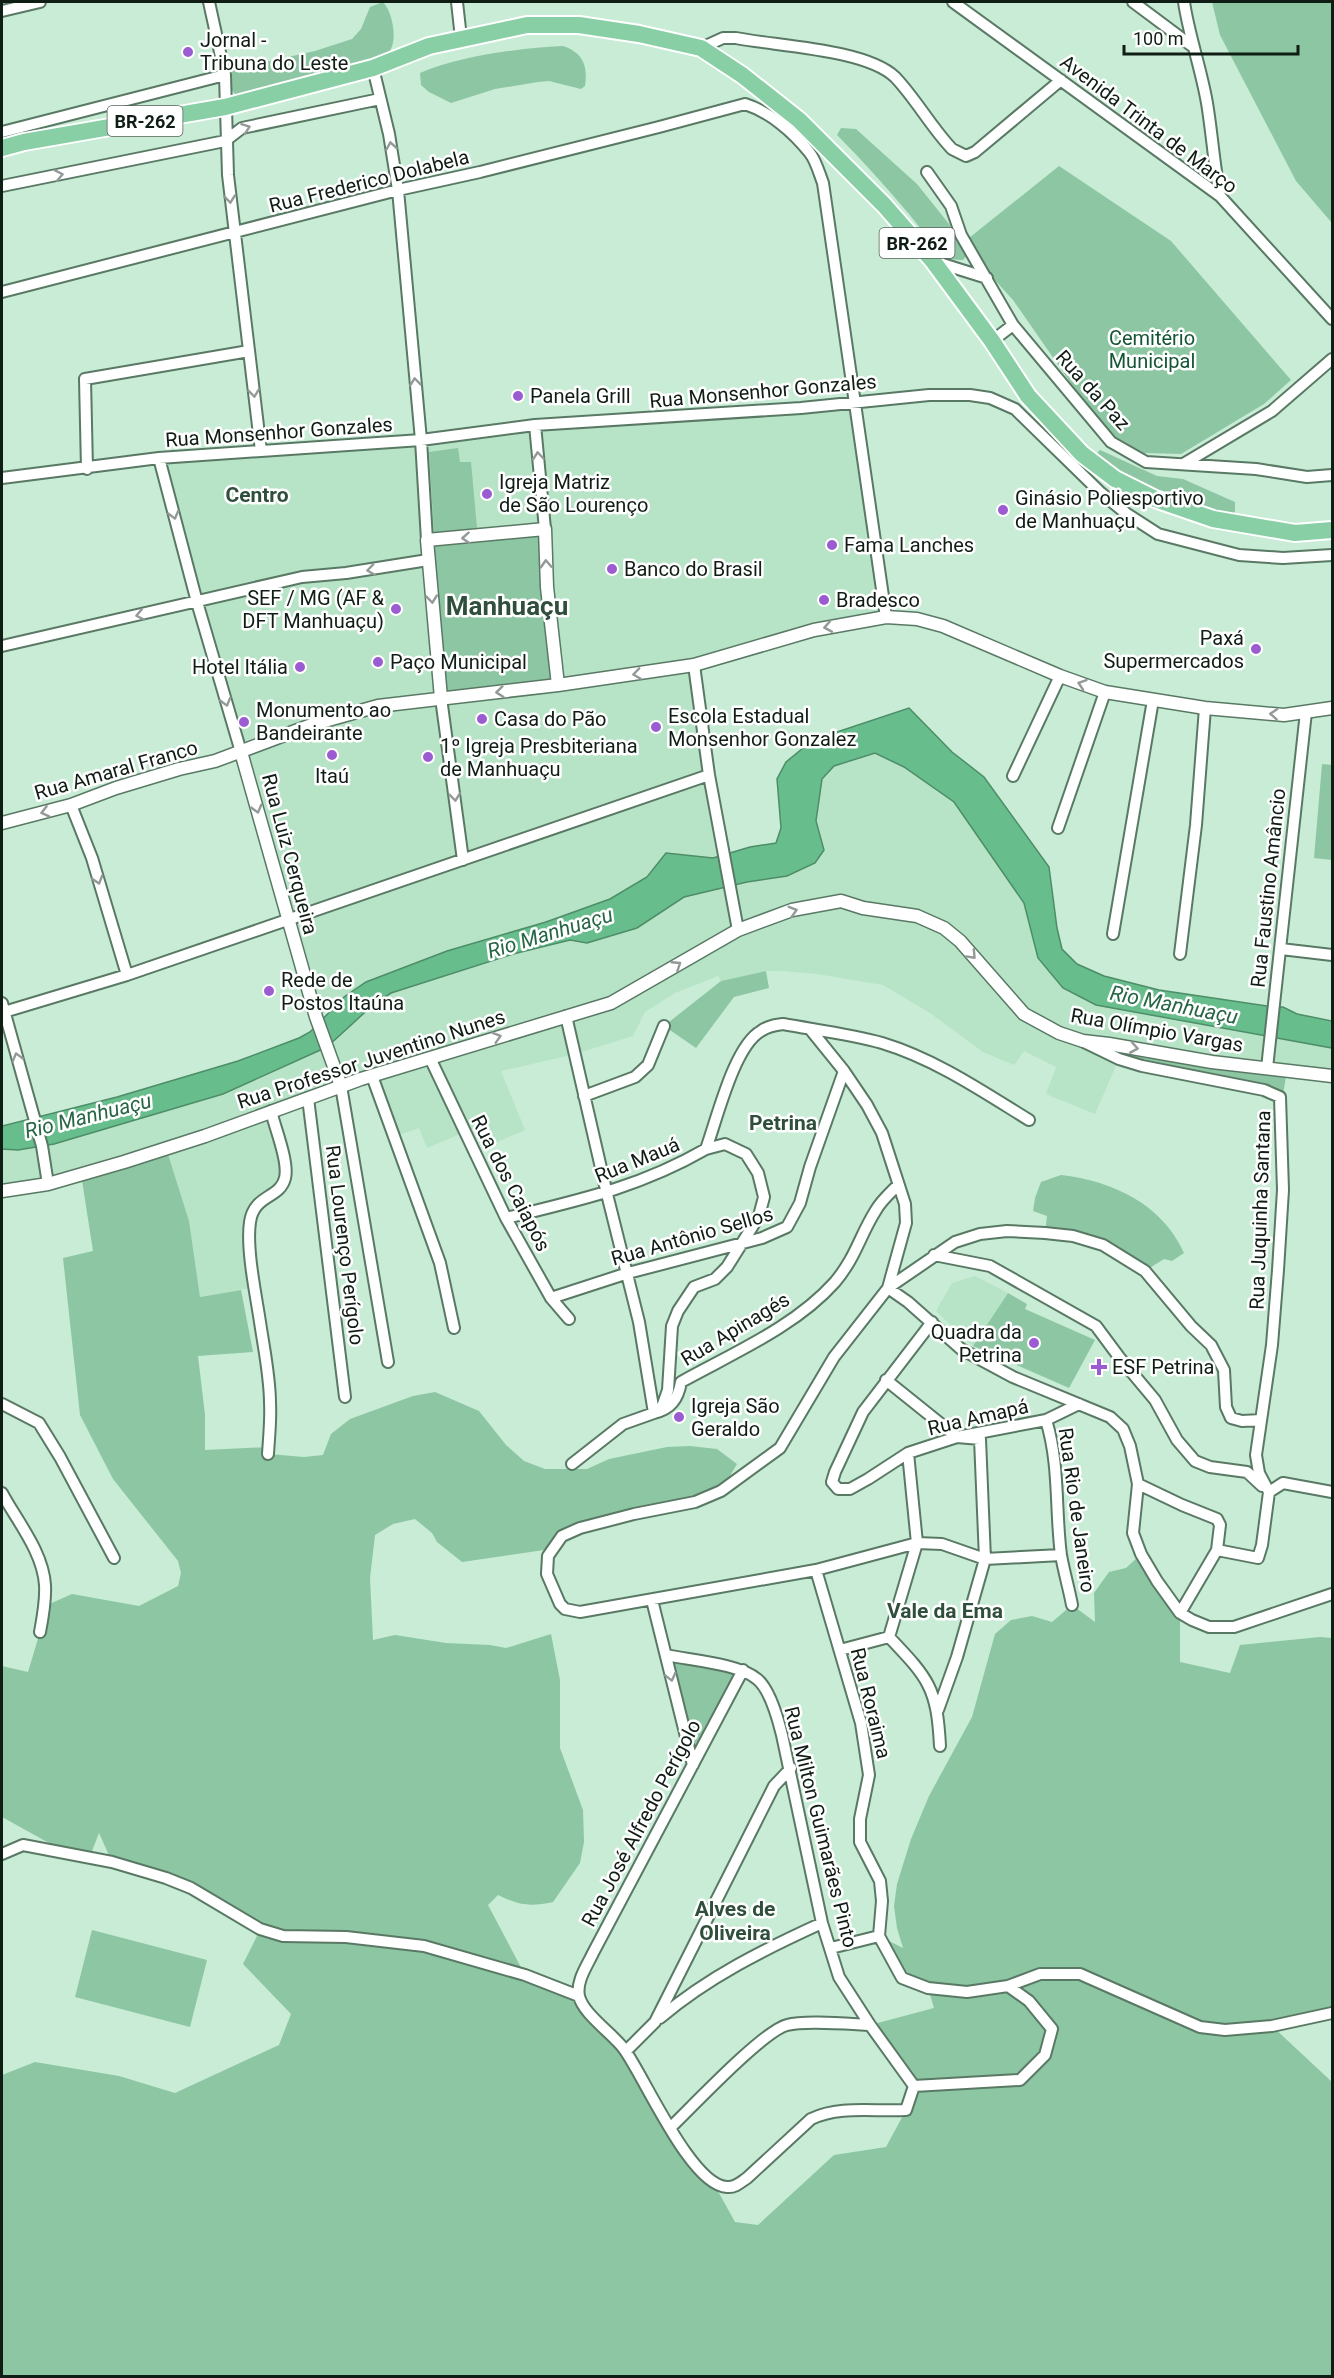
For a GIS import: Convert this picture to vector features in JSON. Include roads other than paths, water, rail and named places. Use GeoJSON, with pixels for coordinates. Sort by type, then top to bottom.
{"type":"FeatureCollection","features":[{"type":"Feature","properties":{"kind":"highway","name":"BR-262"},"geometry":{"type":"LineString","coordinates":[[2,148],[23,135],[225,106],[373,68],[429,46],[527,25],[579,25],[639,34],[701,48],[742,75],[799,120],[884,205],[933,261],[992,341],[1028,396],[1082,453],[1115,479],[1155,499],[1213,519],[1295,533],[1332,530]]}},
{"type":"Feature","properties":{"kind":"street"},"geometry":{"type":"LineString","coordinates":[[2,11],[40,2]]}},
{"type":"Feature","properties":{"kind":"street"},"geometry":{"type":"LineString","coordinates":[[210,2],[225,75],[225,141],[261,451]]}},
{"type":"Feature","properties":{"kind":"street"},"geometry":{"type":"LineString","coordinates":[[457,2],[461,38]]}},
{"type":"Feature","properties":{"kind":"street","name":"Avenida Trinta de Março"},"geometry":{"type":"LineString","coordinates":[[953,2],[1220,196],[1332,319]]}},
{"type":"Feature","properties":{"kind":"street"},"geometry":{"type":"LineString","coordinates":[[1133,2],[1192,46]]}},
{"type":"Feature","properties":{"kind":"street"},"geometry":{"type":"LineString","coordinates":[[1184,2],[1192,46],[1207,102],[1212,154],[1220,196]]}},
{"type":"Feature","properties":{"kind":"street"},"geometry":{"type":"LineString","coordinates":[[701,48],[723,38],[736,38],[845,55],[874,64],[894,76],[945,142],[960,155],[966,156],[975,152],[1061,80]]}},
{"type":"Feature","properties":{"kind":"street"},"geometry":{"type":"LineString","coordinates":[[373,68],[389,134],[398,190],[421,440],[428,560],[441,698],[463,860]]}},
{"type":"Feature","properties":{"kind":"street"},"geometry":{"type":"LineString","coordinates":[[2,132],[23,135],[225,75]]}},
{"type":"Feature","properties":{"kind":"street"},"geometry":{"type":"LineString","coordinates":[[2,186],[225,141],[242,128],[380,99]]}},
{"type":"Feature","properties":{"kind":"street","name":"Rua Frederico Dolabela"},"geometry":{"type":"LineString","coordinates":[[2,292],[745,104],[759,108],[777,120],[810,153],[823,183],[856,403]]}},
{"type":"Feature","properties":{"kind":"street","name":"Rua da Paz"},"geometry":{"type":"LineString","coordinates":[[927,172],[951,206],[961,235],[1013,326],[1111,442],[1146,462],[1256,469],[1307,477],[1332,475]]}},
{"type":"Feature","properties":{"kind":"street"},"geometry":{"type":"LineString","coordinates":[[933,261],[987,278]]}},
{"type":"Feature","properties":{"kind":"street"},"geometry":{"type":"LineString","coordinates":[[992,341],[1013,326]]}},
{"type":"Feature","properties":{"kind":"street"},"geometry":{"type":"LineString","coordinates":[[87,469],[85,379],[249,351]]}},
{"type":"Feature","properties":{"kind":"street"},"geometry":{"type":"LineString","coordinates":[[1185,464],[1272,411],[1332,359]]}},
{"type":"Feature","properties":{"kind":"street","name":"Rua Monsenhor Gonzales"},"geometry":{"type":"LineString","coordinates":[[2,478],[87,469],[159,458],[421,440],[535,425],[856,403],[929,395],[970,394],[990,398],[1015,409],[1126,514],[1158,534],[1239,555],[1282,558],[1332,555]]}},
{"type":"Feature","properties":{"kind":"street"},"geometry":{"type":"LineString","coordinates":[[856,403],[886,617]]}},
{"type":"Feature","properties":{"kind":"street"},"geometry":{"type":"LineString","coordinates":[[535,425],[545,529],[547,587],[558,685]]}},
{"type":"Feature","properties":{"kind":"street"},"geometry":{"type":"LineString","coordinates":[[1066,459],[1075,460],[1082,453]]}},
{"type":"Feature","properties":{"kind":"street","name":"Rua Luiz Cerqueira"},"geometry":{"type":"LineString","coordinates":[[159,458],[197,602],[287,918],[316,1017],[341,1086]]}},
{"type":"Feature","properties":{"kind":"street"},"geometry":{"type":"LineString","coordinates":[[427,540],[545,529]]}},
{"type":"Feature","properties":{"kind":"street"},"geometry":{"type":"LineString","coordinates":[[2,646],[85,625],[302,577],[346,573],[428,560]]}},
{"type":"Feature","properties":{"kind":"street","name":"Rua Amaral Franco"},"geometry":{"type":"LineString","coordinates":[[2,823],[71,805],[116,788],[241,752],[314,724],[378,706],[558,685],[694,665],[814,630],[886,617],[917,619],[943,626],[1060,676],[1105,692],[1205,708],[1284,715],[1332,708]]}},
{"type":"Feature","properties":{"kind":"street"},"geometry":{"type":"LineString","coordinates":[[694,665],[709,775],[738,930]]}},
{"type":"Feature","properties":{"kind":"street"},"geometry":{"type":"LineString","coordinates":[[1013,776],[1060,676]]}},
{"type":"Feature","properties":{"kind":"street"},"geometry":{"type":"LineString","coordinates":[[1058,828],[1105,692]]}},
{"type":"Feature","properties":{"kind":"street"},"geometry":{"type":"LineString","coordinates":[[1113,934],[1152,700]]}},
{"type":"Feature","properties":{"kind":"street"},"geometry":{"type":"LineString","coordinates":[[1180,954],[1196,825],[1205,708]]}},
{"type":"Feature","properties":{"kind":"street","name":"Rua Faustino Amâncio"},"geometry":{"type":"LineString","coordinates":[[1267,1068],[1305,712]]}},
{"type":"Feature","properties":{"kind":"street"},"geometry":{"type":"LineString","coordinates":[[48,1184],[43,1153],[3,1007],[127,975],[287,918],[709,775]]}},
{"type":"Feature","properties":{"kind":"street"},"geometry":{"type":"LineString","coordinates":[[71,805],[92,858],[127,975]]}},
{"type":"Feature","properties":{"kind":"street","name":"Rua Olímpio Vargas"},"geometry":{"type":"LineString","coordinates":[[738,930],[792,910],[841,901],[863,908],[917,916],[944,928],[960,941],[1024,1014],[1042,1025],[1083,1041],[1132,1047],[1212,1062],[1332,1076]]}},
{"type":"Feature","properties":{"kind":"street","name":"Rua Professor Juventino Nunes"},"geometry":{"type":"LineString","coordinates":[[2,1191],[48,1184],[205,1136],[341,1086],[623,998],[693,954],[738,930]]}},
{"type":"Feature","properties":{"kind":"street"},"geometry":{"type":"LineString","coordinates":[[1281,949],[1332,955]]}},
{"type":"Feature","properties":{"kind":"street"},"geometry":{"type":"LineString","coordinates":[[566,1016],[607,1194],[628,1273],[641,1333],[654,1413],[662,1407],[668,1390],[672,1326],[678,1311],[694,1287],[715,1279],[728,1267],[759,1216],[764,1197],[758,1173],[746,1154],[725,1143],[706,1149]]}},
{"type":"Feature","properties":{"kind":"street","name":"Rua Mauá"},"geometry":{"type":"LineString","coordinates":[[506,1218],[607,1194],[671,1169],[706,1149],[738,1057],[750,1039],[760,1031],[772,1026],[783,1024],[856,1037],[904,1050],[965,1081],[1029,1120]]}},
{"type":"Feature","properties":{"kind":"street"},"geometry":{"type":"LineString","coordinates":[[584,1096],[635,1077],[648,1065],[664,1026]]}},
{"type":"Feature","properties":{"kind":"street"},"geometry":{"type":"LineString","coordinates":[[810,1029],[844,1071],[867,1106],[882,1134],[897,1186],[905,1204],[906,1223],[888,1288]]}},
{"type":"Feature","properties":{"kind":"street","name":"Rua Juquinha Santana"},"geometry":{"type":"LineString","coordinates":[[1083,1041],[1119,1059],[1264,1090],[1280,1097],[1283,1190],[1278,1270],[1272,1345],[1256,1455],[1259,1473],[1269,1492]]}},
{"type":"Feature","properties":{"kind":"street","name":"Rua dos Caiapós"},"geometry":{"type":"LineString","coordinates":[[430,1059],[506,1218],[551,1298],[569,1319]]}},
{"type":"Feature","properties":{"kind":"street","name":"Rua Antônio Sellos"},"geometry":{"type":"LineString","coordinates":[[551,1298],[628,1273],[762,1238],[788,1227],[800,1203],[810,1167],[844,1071]]}},
{"type":"Feature","properties":{"kind":"street"},"geometry":{"type":"LineString","coordinates":[[372,1076],[440,1263],[454,1328]]}},
{"type":"Feature","properties":{"kind":"street"},"geometry":{"type":"LineString","coordinates":[[341,1086],[388,1362]]}},
{"type":"Feature","properties":{"kind":"street","name":"Rua Lourenço Perígolo"},"geometry":{"type":"LineString","coordinates":[[308,1098],[345,1397]]}},
{"type":"Feature","properties":{"kind":"street"},"geometry":{"type":"LineString","coordinates":[[268,1454],[270,1403],[249,1224],[252,1212],[259,1202],[275,1193],[283,1184],[286,1176],[271,1112]]}},
{"type":"Feature","properties":{"kind":"street","name":"Rua Apinagés"},"geometry":{"type":"LineString","coordinates":[[572,1464],[623,1424],[666,1410],[678,1395],[681,1382],[782,1325],[834,1283],[854,1256],[876,1209],[897,1186]]}},
{"type":"Feature","properties":{"kind":"street"},"geometry":{"type":"LineString","coordinates":[[1061,1555],[985,1559],[942,1544],[917,1543],[816,1570],[580,1612],[565,1609],[554,1594],[547,1574],[551,1549],[562,1536],[580,1528],[634,1514],[695,1502],[721,1491],[780,1448],[788,1439],[834,1357],[888,1288],[955,1242],[980,1234],[1007,1231],[1073,1236],[1103,1245],[1145,1271],[1191,1326],[1211,1346],[1224,1370],[1226,1407],[1231,1418],[1261,1420]]}},
{"type":"Feature","properties":{"kind":"street"},"geometry":{"type":"LineString","coordinates":[[934,1255],[990,1266],[1096,1326],[1155,1400],[1177,1440],[1195,1461],[1210,1467],[1247,1472],[1269,1492]]}},
{"type":"Feature","properties":{"kind":"street"},"geometry":{"type":"LineString","coordinates":[[888,1288],[909,1302],[961,1348],[984,1362],[1013,1377],[1110,1417],[1123,1429],[1130,1446],[1138,1484],[1132,1533],[1156,1581],[1180,1613],[1209,1627],[1234,1627],[1332,1594]]}},
{"type":"Feature","properties":{"kind":"street","name":"Rua Amapá"},"geometry":{"type":"LineString","coordinates":[[932,1322],[863,1412],[832,1482],[838,1489],[850,1489],[908,1453],[957,1437],[1046,1420],[1079,1404]]}},
{"type":"Feature","properties":{"kind":"street"},"geometry":{"type":"LineString","coordinates":[[886,1380],[957,1437],[980,1439],[985,1559],[957,1658],[938,1710]]}},
{"type":"Feature","properties":{"kind":"street"},"geometry":{"type":"LineString","coordinates":[[2,1404],[39,1423],[60,1457],[114,1558]]}},
{"type":"Feature","properties":{"kind":"street","name":"Rua Rio de Janeiro"},"geometry":{"type":"LineString","coordinates":[[1046,1420],[1053,1444],[1061,1555],[1072,1605]]}},
{"type":"Feature","properties":{"kind":"street"},"geometry":{"type":"LineString","coordinates":[[889,1637],[917,1543],[908,1453]]}},
{"type":"Feature","properties":{"kind":"street"},"geometry":{"type":"LineString","coordinates":[[1216,1550],[1258,1558],[1262,1545],[1269,1492],[1283,1483],[1332,1492]]}},
{"type":"Feature","properties":{"kind":"street"},"geometry":{"type":"LineString","coordinates":[[1138,1484],[1217,1519],[1220,1525],[1216,1550],[1180,1613]]}},
{"type":"Feature","properties":{"kind":"street"},"geometry":{"type":"LineString","coordinates":[[2,1493],[34,1551],[45,1583],[45,1606],[40,1632]]}},
{"type":"Feature","properties":{"kind":"street","name":"Rua Roraima"},"geometry":{"type":"LineString","coordinates":[[816,1570],[861,1723],[869,1774],[860,1819],[860,1842],[880,1881],[882,1901],[879,1936]]}},
{"type":"Feature","properties":{"kind":"street"},"geometry":{"type":"LineString","coordinates":[[652,1600],[693,1765]]}},
{"type":"Feature","properties":{"kind":"street"},"geometry":{"type":"LineString","coordinates":[[840,1650],[889,1637]]}},
{"type":"Feature","properties":{"kind":"street"},"geometry":{"type":"LineString","coordinates":[[889,1637],[930,1684],[938,1710],[940,1746]]}},
{"type":"Feature","properties":{"kind":"street"},"geometry":{"type":"LineString","coordinates":[[666,1655],[743,1670]]}},
{"type":"Feature","properties":{"kind":"street","name":"Rua José Alfredo Perígolo"},"geometry":{"type":"LineString","coordinates":[[579,1996],[582,1976],[593,1953],[743,1670]]}},
{"type":"Feature","properties":{"kind":"street","name":"Rua Milton Guimarães Pinto"},"geometry":{"type":"LineString","coordinates":[[743,1670],[759,1680],[774,1706],[791,1768],[822,1923],[840,1977],[870,2025],[914,2086]]}},
{"type":"Feature","properties":{"kind":"street"},"geometry":{"type":"LineString","coordinates":[[655,2022],[774,1786],[791,1768]]}},
{"type":"Feature","properties":{"kind":"street"},"geometry":{"type":"LineString","coordinates":[[2,1854],[23,1845],[112,1863],[190,1887],[260,1929],[283,1936],[346,1937],[424,1946],[525,1975],[579,1996],[584,2006],[626,2051],[690,2158],[714,2184],[728,2188],[747,2178],[811,2119],[824,2113],[847,2110],[906,2110],[914,2086],[1020,2080],[1045,2055],[1052,2029],[1029,2001],[1008,1986]]}},
{"type":"Feature","properties":{"kind":"street"},"geometry":{"type":"LineString","coordinates":[[626,2051],[655,2022],[705,1983],[822,1923]]}},
{"type":"Feature","properties":{"kind":"street"},"geometry":{"type":"LineString","coordinates":[[831,1948],[879,1936],[902,1978],[928,1988],[967,1992],[1008,1986],[1040,1974],[1080,1974],[1200,2027],[1225,2030],[1272,2026],[1332,2013]]}},
{"type":"Feature","properties":{"kind":"street"},"geometry":{"type":"LineString","coordinates":[[670,2128],[772,2032],[787,2025],[870,2025]]}},
{"type":"Feature","properties":{"kind":"water","name":"Rio Manhuaçu"},"geometry":{"type":"Polygon","coordinates":[[[909,708],[952,752],[984,777],[1049,867],[1062,949],[1077,964],[1104,976],[1159,990],[1283,1007],[1297,1014],[1332,1021],[1332,1048],[1096,1005],[1063,988],[1038,958],[1024,903],[954,802],[904,767],[875,753],[834,766],[822,779],[816,821],[824,850],[815,863],[787,876],[747,882],[684,897],[637,928],[587,943],[570,940],[513,954],[391,993],[374,1004],[327,1047],[223,1094],[54,1144],[18,1150],[2,1149],[2,1126],[117,1097],[238,1061],[299,1038],[310,1032],[344,997],[366,982],[447,951],[546,922],[610,899],[647,877],[666,853],[713,858],[750,847],[776,843],[781,828],[777,779],[786,762],[813,740],[909,708]]]}},
{"type":"Feature","properties":{"kind":"place","name":"Jornal - Tribuna do Leste"},"geometry":{"type":"Point","coordinates":[188,52]}},
{"type":"Feature","properties":{"kind":"place","name":"Panela Grill"},"geometry":{"type":"Point","coordinates":[518,396]}},
{"type":"Feature","properties":{"kind":"place","name":"Igreja Matriz de São Lourenço"},"geometry":{"type":"Point","coordinates":[487,494]}},
{"type":"Feature","properties":{"kind":"place","name":"Ginásio Poliesportivo de Manhuaçu"},"geometry":{"type":"Point","coordinates":[1003,510]}},
{"type":"Feature","properties":{"kind":"place","name":"Fama Lanches"},"geometry":{"type":"Point","coordinates":[832,545]}},
{"type":"Feature","properties":{"kind":"place","name":"Banco do Brasil"},"geometry":{"type":"Point","coordinates":[612,569]}},
{"type":"Feature","properties":{"kind":"place","name":"Bradesco"},"geometry":{"type":"Point","coordinates":[824,600]}},
{"type":"Feature","properties":{"kind":"place","name":"SEF / MG (AF & DFT Manhuaçu)"},"geometry":{"type":"Point","coordinates":[396,609]}},
{"type":"Feature","properties":{"kind":"place","name":"Paxá Supermercados"},"geometry":{"type":"Point","coordinates":[1256,649]}},
{"type":"Feature","properties":{"kind":"place","name":"Paço Municipal"},"geometry":{"type":"Point","coordinates":[378,662]}},
{"type":"Feature","properties":{"kind":"place","name":"Hotel Itália"},"geometry":{"type":"Point","coordinates":[300,667]}},
{"type":"Feature","properties":{"kind":"place","name":"Casa do Pão"},"geometry":{"type":"Point","coordinates":[482,719]}},
{"type":"Feature","properties":{"kind":"place","name":"Monumento ao Bandeirante"},"geometry":{"type":"Point","coordinates":[244,722]}},
{"type":"Feature","properties":{"kind":"place","name":"Escola Estadual Monsenhor Gonzalez"},"geometry":{"type":"Point","coordinates":[656,727]}},
{"type":"Feature","properties":{"kind":"place","name":"Itaú"},"geometry":{"type":"Point","coordinates":[332,755]}},
{"type":"Feature","properties":{"kind":"place","name":"1º Igreja Presbiteriana de Manhuaçu"},"geometry":{"type":"Point","coordinates":[428,757]}},
{"type":"Feature","properties":{"kind":"place","name":"Rede de Postos Itaúna"},"geometry":{"type":"Point","coordinates":[269,991]}},
{"type":"Feature","properties":{"kind":"place","name":"Quadra da Petrina"},"geometry":{"type":"Point","coordinates":[1034,1343]}},
{"type":"Feature","properties":{"kind":"place","name":"ESF Petrina"},"geometry":{"type":"Point","coordinates":[1099,1367]}},
{"type":"Feature","properties":{"kind":"place","name":"Igreja São Geraldo"},"geometry":{"type":"Point","coordinates":[679,1417]}},
{"type":"Feature","properties":{"kind":"district","name":"Centro"},"geometry":{"type":"Point","coordinates":[257,495]}},
{"type":"Feature","properties":{"kind":"district","name":"Manhuaçu"},"geometry":{"type":"Point","coordinates":[507,606]}},
{"type":"Feature","properties":{"kind":"district","name":"Petrina"},"geometry":{"type":"Point","coordinates":[783,1123]}},
{"type":"Feature","properties":{"kind":"district","name":"Vale da Ema"},"geometry":{"type":"Point","coordinates":[945,1611]}},
{"type":"Feature","properties":{"kind":"district","name":"Alves de Oliveira"},"geometry":{"type":"Point","coordinates":[735,1921]}},
{"type":"Feature","properties":{"kind":"park label","name":"Cemitério Municipal"},"geometry":{"type":"Point","coordinates":[1152,350]}}]}
